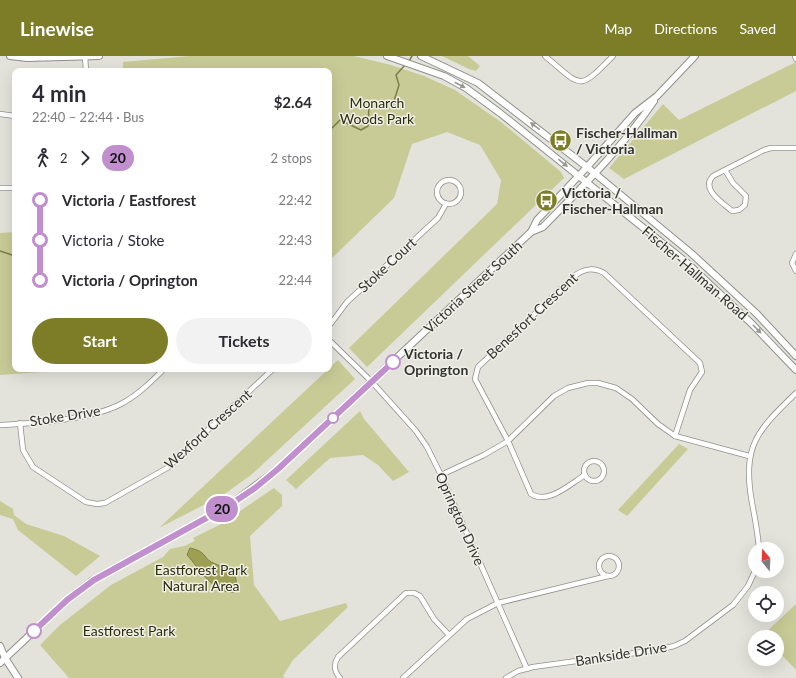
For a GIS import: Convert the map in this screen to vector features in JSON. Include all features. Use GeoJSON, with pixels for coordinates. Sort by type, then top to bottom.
{"type":"FeatureCollection","features":[{"type":"Feature","properties":{"kind":"main road"},"geometry":{"type":"LineString","coordinates":[[10,56],[28,58],[99,56]]}},
{"type":"Feature","properties":{"kind":"main road","name":"Fischer-Hallman Road"},"geometry":{"type":"LineString","coordinates":[[388,56],[444,76],[480,97],[686,262],[752,324],[796,370]]}},
{"type":"Feature","properties":{"kind":"main road","name":"Fischer-Hallman Road"},"geometry":{"type":"LineString","coordinates":[[421,56],[478,82],[587,167],[691,254],[757,314],[796,356]]}},
{"type":"Feature","properties":{"kind":"main road","name":"Victoria Street South"},"geometry":{"type":"LineString","coordinates":[[2,659],[67,600],[94,580],[228,506],[255,488],[278,469],[531,232],[537,220],[579,176],[635,113],[657,96],[695,56]]}},
{"type":"Feature","properties":{"kind":"main road","name":"Victoria Street South"},"geometry":{"type":"LineString","coordinates":[[531,232],[543,227],[595,174],[642,119],[657,96]]}},
{"type":"Feature","properties":{"kind":"main road"},"geometry":{"type":"LineString","coordinates":[[0,646],[2,659],[18,678]]}},
{"type":"Feature","properties":{"kind":"street"},"geometry":{"type":"LineString","coordinates":[[85,56],[86,68]]}},
{"type":"Feature","properties":{"kind":"street"},"geometry":{"type":"LineString","coordinates":[[545,56],[573,80],[585,82],[592,78],[613,56]]}},
{"type":"Feature","properties":{"kind":"street"},"geometry":{"type":"LineString","coordinates":[[0,114],[12,116]]}},
{"type":"Feature","properties":{"kind":"street"},"geometry":{"type":"LineString","coordinates":[[725,170],[733,183],[746,196],[745,205],[739,210],[732,211],[710,190],[708,185],[709,179],[713,176],[764,150],[771,148],[796,148]]}},
{"type":"Feature","properties":{"kind":"street","name":"Stoke Court"},"geometry":{"type":"LineString","coordinates":[[332,322],[347,302],[438,218],[446,204],[456,202],[461,194],[459,185],[450,180],[440,183],[437,188],[437,197],[446,204]]}},
{"type":"Feature","properties":{"kind":"street"},"geometry":{"type":"LineString","coordinates":[[0,188],[12,188]]}},
{"type":"Feature","properties":{"kind":"street"},"geometry":{"type":"LineString","coordinates":[[796,254],[792,263],[796,271]]}},
{"type":"Feature","properties":{"kind":"street","name":"Benesfort Crescent"},"geometry":{"type":"LineString","coordinates":[[585,475],[548,497],[538,498],[531,494],[508,440],[475,379],[478,367],[577,274],[591,269],[604,274],[700,363],[702,372],[690,390],[675,436]]}},
{"type":"Feature","properties":{"kind":"street"},"geometry":{"type":"LineString","coordinates":[[332,343],[372,382]]}},
{"type":"Feature","properties":{"kind":"street","name":"Stoke Drive"},"geometry":{"type":"LineString","coordinates":[[0,425],[82,416],[110,409],[142,391],[161,372]]}},
{"type":"Feature","properties":{"kind":"street","name":"Wexford Crescent"},"geometry":{"type":"LineString","coordinates":[[20,424],[23,450],[33,468],[86,502],[97,504],[105,503],[167,468],[270,372]]}},
{"type":"Feature","properties":{"kind":"street","name":"Oprington Drive"},"geometry":{"type":"LineString","coordinates":[[372,382],[416,432],[427,447],[441,475],[527,669]]}},
{"type":"Feature","properties":{"kind":"street"},"geometry":{"type":"LineString","coordinates":[[441,475],[484,456],[508,440],[554,396],[568,388],[588,383],[598,383],[616,388],[632,399],[662,427],[675,436],[750,456]]}},
{"type":"Feature","properties":{"kind":"street"},"geometry":{"type":"LineString","coordinates":[[758,542],[748,482],[751,449],[766,422],[796,393]]}},
{"type":"Feature","properties":{"kind":"street"},"geometry":{"type":"LineString","coordinates":[[597,461],[604,467],[603,476],[598,480],[589,480],[585,475],[584,468],[589,462],[597,461]]}},
{"type":"Feature","properties":{"kind":"street"},"geometry":{"type":"LineString","coordinates":[[404,678],[466,619],[498,603],[608,576],[615,574],[620,567],[617,559],[610,556],[603,558],[599,566],[601,572],[608,576]]}},
{"type":"Feature","properties":{"kind":"street","name":"Bankside Drive"},"geometry":{"type":"LineString","coordinates":[[506,678],[527,669],[674,646],[685,641],[733,604],[748,586],[752,578]]}},
{"type":"Feature","properties":{"kind":"street"},"geometry":{"type":"LineString","coordinates":[[340,678],[335,669],[335,661],[338,657],[406,593],[414,592],[420,596],[434,618],[449,635]]}},
{"type":"Feature","properties":{"kind":"green space","name":"Monarch Woods Park"},"geometry":{"type":"Polygon","coordinates":[[[190,56],[354,56],[391,65],[424,76],[455,90],[501,122],[561,172],[564,178],[367,367],[349,348],[497,204],[501,180],[480,145],[447,132],[412,144],[394,198],[332,258],[332,68],[123,68],[123,62],[190,56]]]}},
{"type":"Feature","properties":{"kind":"green space"},"geometry":{"type":"Polygon","coordinates":[[[442,56],[468,56],[480,66],[476,71],[442,56]]]}},
{"type":"Feature","properties":{"kind":"green space"},"geometry":{"type":"Polygon","coordinates":[[[796,62],[796,91],[624,179],[609,168],[663,104],[679,120],[796,62]]]}},
{"type":"Feature","properties":{"kind":"green space"},"geometry":{"type":"Polygon","coordinates":[[[12,232],[12,372],[43,372],[0,375],[0,233],[12,232]]]}},
{"type":"Feature","properties":{"kind":"green space"},"geometry":{"type":"Polygon","coordinates":[[[338,360],[355,379],[251,475],[223,495],[159,528],[325,372],[332,372],[332,366],[338,360]]]}},
{"type":"Feature","properties":{"kind":"green space"},"geometry":{"type":"Polygon","coordinates":[[[360,411],[364,419],[409,472],[393,481],[378,465],[363,455],[330,458],[296,489],[286,480],[360,411]]]}},
{"type":"Feature","properties":{"kind":"green space"},"geometry":{"type":"Polygon","coordinates":[[[679,444],[688,449],[627,516],[618,510],[679,444]]]}},
{"type":"Feature","properties":{"kind":"green space"},"geometry":{"type":"Polygon","coordinates":[[[274,488],[282,495],[282,506],[250,536],[254,585],[280,621],[346,603],[348,607],[293,660],[283,676],[285,678],[69,678],[40,645],[60,625],[111,585],[163,557],[170,549],[184,546],[195,541],[193,538],[221,524],[274,488]]]}},
{"type":"Feature","properties":{"kind":"green space"},"geometry":{"type":"Polygon","coordinates":[[[0,501],[13,509],[14,515],[26,524],[64,536],[100,556],[76,576],[18,530],[13,519],[0,515],[0,501]]]}},
{"type":"Feature","properties":{"kind":"green space"},"geometry":{"type":"Polygon","coordinates":[[[796,604],[796,670],[784,657],[784,630],[768,630],[777,622],[784,622],[784,615],[796,604]]]}},
{"type":"Feature","properties":{"kind":"shaded area"},"geometry":{"type":"Polygon","coordinates":[[[190,548],[199,551],[210,561],[231,571],[236,579],[235,592],[227,592],[220,589],[208,580],[187,555],[190,548]]]}},
{"type":"Feature","properties":{"kind":"waterway"},"geometry":{"type":"LineString","coordinates":[[409,61],[412,56]]}},
{"type":"Feature","properties":{"kind":"waterway"},"geometry":{"type":"LineString","coordinates":[[332,128],[340,120],[361,130],[368,126],[369,106],[377,102],[393,104],[399,85],[396,75],[405,65]]}},
{"type":"Feature","properties":{"kind":"waterway"},"geometry":{"type":"LineString","coordinates":[[0,251],[12,255]]}},
{"type":"Feature","properties":{"kind":"bus line","name":"20"},"geometry":{"type":"LineString","coordinates":[[34,631],[67,600],[94,580],[125,561],[228,506],[255,488],[278,469],[393,362]]}},
{"type":"Feature","properties":{"kind":"place","name":"Fischer-Hallman / Victoria"},"geometry":{"type":"Point","coordinates":[561,141]}},
{"type":"Feature","properties":{"kind":"place","name":"Victoria / Fischer-Hallman"},"geometry":{"type":"Point","coordinates":[546,201]}},
{"type":"Feature","properties":{"kind":"place","name":"Victoria / Oprington"},"geometry":{"type":"Point","coordinates":[393,362]}},
{"type":"Feature","properties":{"kind":"park label","name":"Eastforest Park Natural Area"},"geometry":{"type":"Point","coordinates":[201,578]}},
{"type":"Feature","properties":{"kind":"park label","name":"Eastforest Park"},"geometry":{"type":"Point","coordinates":[129,631]}}]}
